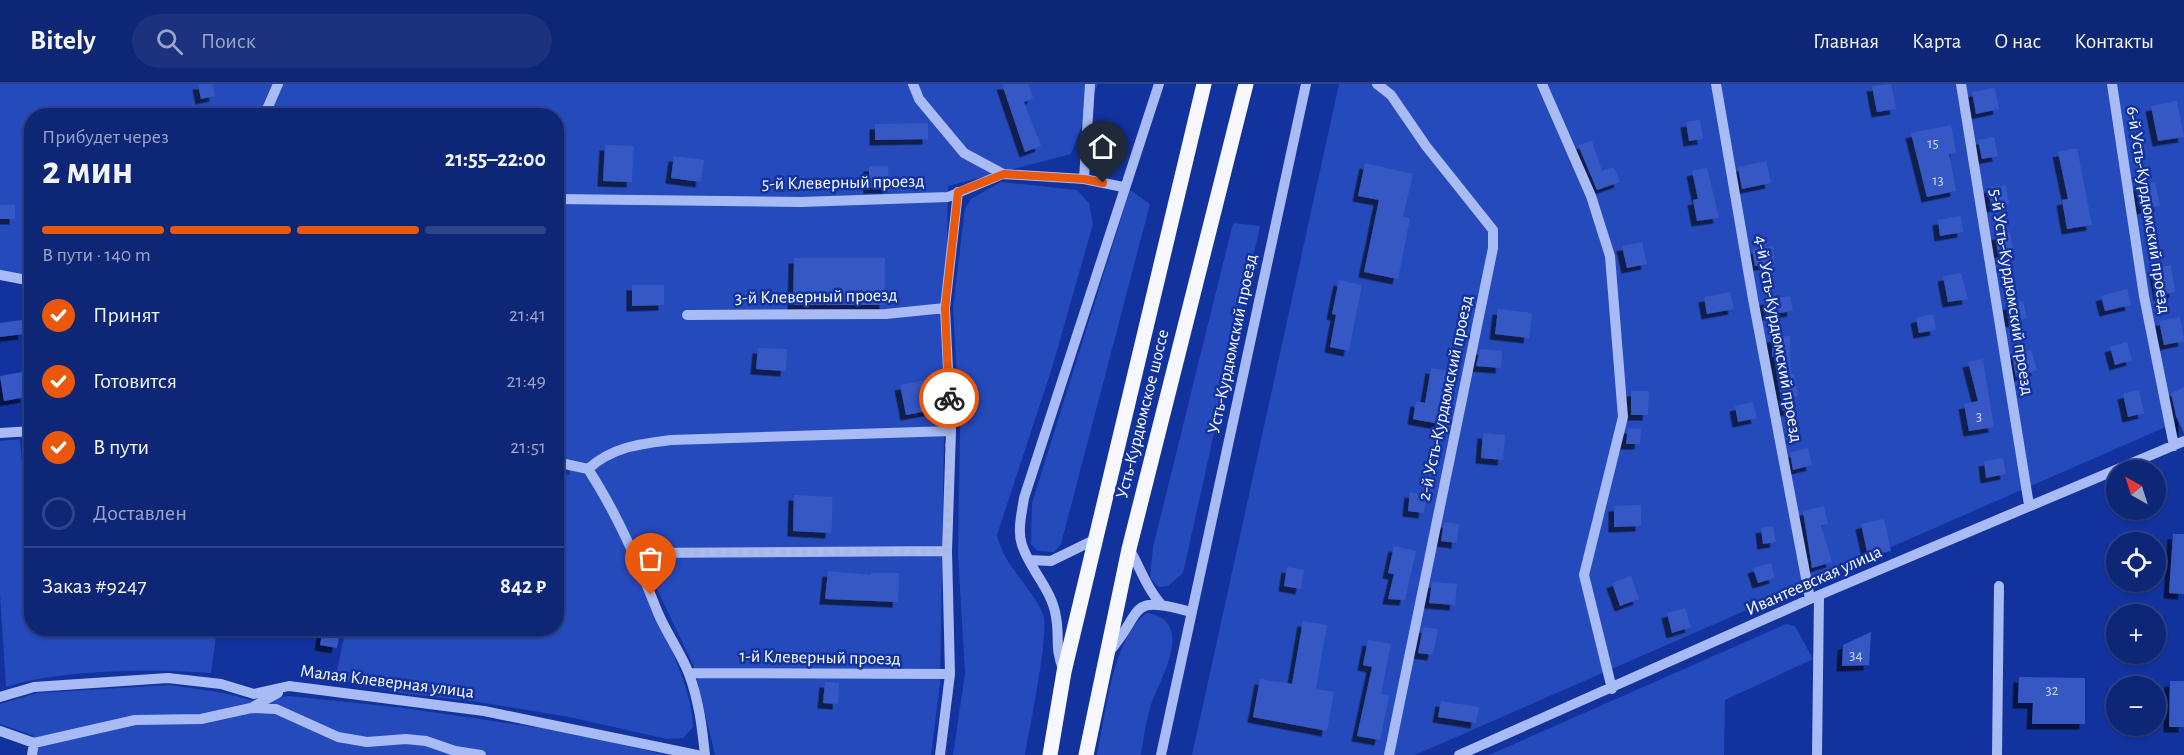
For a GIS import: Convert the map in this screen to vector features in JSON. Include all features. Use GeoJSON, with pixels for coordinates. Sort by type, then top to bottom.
{"type":"FeatureCollection","features":[{"type":"Feature","properties":{"kind":"main road","name":"Усть-Курдюмское шоссе"},"geometry":{"type":"LineString","coordinates":[[1050,755],[1064,672],[1204,84]]}},
{"type":"Feature","properties":{"kind":"main road","name":"Усть-Курдюмское шоссе"},"geometry":{"type":"LineString","coordinates":[[1086,755],[1129,549],[1246,84]]}},
{"type":"Feature","properties":{"kind":"street"},"geometry":{"type":"LineString","coordinates":[[268,108],[278,84]]}},
{"type":"Feature","properties":{"kind":"street"},"geometry":{"type":"LineString","coordinates":[[913,84],[919,99],[964,153],[1004,174]]}},
{"type":"Feature","properties":{"kind":"street"},"geometry":{"type":"LineString","coordinates":[[1084,179],[1090,84]]}},
{"type":"Feature","properties":{"kind":"street"},"geometry":{"type":"LineString","coordinates":[[1064,672],[1056,653],[1056,616],[1043,582],[1029,561],[1021,543],[1024,498],[1123,187],[1159,84]]}},
{"type":"Feature","properties":{"kind":"street","name":"Усть-Курдюмский проезд"},"geometry":{"type":"LineString","coordinates":[[1191,612],[1306,84]]}},
{"type":"Feature","properties":{"kind":"street","name":"2-й Усть-Курдюмский проезд"},"geometry":{"type":"LineString","coordinates":[[1377,84],[1391,95],[1426,146],[1493,230],[1493,248],[1389,755]]}},
{"type":"Feature","properties":{"kind":"street"},"geometry":{"type":"LineString","coordinates":[[1542,84],[1591,196],[1610,256],[1623,417],[1584,575],[1612,689]]}},
{"type":"Feature","properties":{"kind":"street","name":"4-й Усть-Курдюмский проезд"},"geometry":{"type":"LineString","coordinates":[[1716,84],[1755,310],[1814,598],[1817,755]]}},
{"type":"Feature","properties":{"kind":"street","name":"5-й Усть-Курдюмский проезд"},"geometry":{"type":"LineString","coordinates":[[1961,84],[2029,505]]}},
{"type":"Feature","properties":{"kind":"street","name":"6-й Усть-Курдюмский проезд"},"geometry":{"type":"LineString","coordinates":[[2112,84],[2144,296],[2179,444]]}},
{"type":"Feature","properties":{"kind":"street","name":"5-й Клеверный проезд"},"geometry":{"type":"LineString","coordinates":[[564,200],[801,202],[948,197],[1004,174],[1084,179],[1123,187]]}},
{"type":"Feature","properties":{"kind":"street"},"geometry":{"type":"LineString","coordinates":[[940,755],[950,674],[947,551],[951,431],[945,308],[958,192]]}},
{"type":"Feature","properties":{"kind":"street"},"geometry":{"type":"LineString","coordinates":[[0,275],[24,280]]}},
{"type":"Feature","properties":{"kind":"street","name":"3-й Клеверный проезд"},"geometry":{"type":"LineString","coordinates":[[687,315],[886,314],[945,308]]}},
{"type":"Feature","properties":{"kind":"street"},"geometry":{"type":"LineString","coordinates":[[588,470],[600,458],[625,447],[671,440],[951,431]]}},
{"type":"Feature","properties":{"kind":"street"},"geometry":{"type":"LineString","coordinates":[[0,434],[24,432]]}},
{"type":"Feature","properties":{"kind":"street","name":"Ивантеевская улица"},"geometry":{"type":"LineString","coordinates":[[1459,755],[2029,505],[2179,444]]}},
{"type":"Feature","properties":{"kind":"street"},"geometry":{"type":"LineString","coordinates":[[564,464],[588,470],[609,502],[634,553],[660,616],[689,673],[700,711],[705,755]]}},
{"type":"Feature","properties":{"kind":"street"},"geometry":{"type":"LineString","coordinates":[[1029,561],[1051,561],[1096,539]]}},
{"type":"Feature","properties":{"kind":"street"},"geometry":{"type":"LineString","coordinates":[[1129,549],[1138,563],[1148,589],[1160,603]]}},
{"type":"Feature","properties":{"kind":"street"},"geometry":{"type":"LineString","coordinates":[[634,553],[947,551]]}},
{"type":"Feature","properties":{"kind":"street"},"geometry":{"type":"LineString","coordinates":[[1997,755],[1999,586]]}},
{"type":"Feature","properties":{"kind":"street"},"geometry":{"type":"LineString","coordinates":[[1108,653],[1120,640],[1130,619],[1146,604],[1160,603],[1191,612],[1161,755]]}},
{"type":"Feature","properties":{"kind":"street","name":"1-й Клеверный проезд"},"geometry":{"type":"LineString","coordinates":[[689,673],[950,674]]}},
{"type":"Feature","properties":{"kind":"street","name":"Малая Клеверная улица"},"geometry":{"type":"LineString","coordinates":[[0,697],[34,687],[168,678],[221,684],[254,694],[289,686],[484,711],[697,755]]}},
{"type":"Feature","properties":{"kind":"street"},"geometry":{"type":"LineString","coordinates":[[251,708],[289,686]]}},
{"type":"Feature","properties":{"kind":"street"},"geometry":{"type":"LineString","coordinates":[[0,731],[34,743],[135,720],[201,719],[251,708],[276,709],[338,737],[367,742],[406,739],[426,741],[455,751],[481,755]]}},
{"type":"Feature","properties":{"kind":"street"},"geometry":{"type":"LineString","coordinates":[[32,755],[34,743]]}},
{"type":"Feature","properties":{"kind":"shaded area"},"geometry":{"type":"Polygon","coordinates":[[[0,84],[1098,84],[1071,154],[948,186],[940,684],[931,755],[715,755],[694,667],[639,551],[626,554],[678,664],[686,687],[693,727],[683,738],[667,739],[569,717],[479,702],[402,693],[335,679],[344,636],[564,636],[564,474],[570,475],[564,456],[564,108],[24,108],[24,276],[0,279],[0,84]]]}},
{"type":"Feature","properties":{"kind":"shaded area"},"geometry":{"type":"Polygon","coordinates":[[[1339,84],[2184,84],[2184,419],[1415,755],[1192,755],[1339,84]]]}},
{"type":"Feature","properties":{"kind":"shaded area"},"geometry":{"type":"Polygon","coordinates":[[[1001,182],[1077,190],[1089,203],[1093,224],[1052,368],[997,535],[1005,557],[1038,603],[1043,614],[1044,639],[1025,755],[953,755],[965,673],[958,554],[960,428],[953,308],[965,208],[971,199],[1001,182]]]}},
{"type":"Feature","properties":{"kind":"shaded area"},"geometry":{"type":"Polygon","coordinates":[[[1130,190],[1150,204],[1061,544],[1054,552],[1038,551],[1031,544],[1032,503],[1130,190]]]}},
{"type":"Feature","properties":{"kind":"shaded area"},"geometry":{"type":"Polygon","coordinates":[[[1233,223],[1260,226],[1183,573],[1168,586],[1159,587],[1150,578],[1153,547],[1233,223]]]}},
{"type":"Feature","properties":{"kind":"shaded area"},"geometry":{"type":"Polygon","coordinates":[[[20,439],[24,487],[24,636],[216,636],[211,673],[107,672],[54,677],[6,687],[0,594],[0,441],[20,439]]]}},
{"type":"Feature","properties":{"kind":"shaded area"},"geometry":{"type":"Polygon","coordinates":[[[1147,613],[1162,618],[1170,627],[1172,639],[1171,653],[1150,708],[1141,755],[1097,755],[1118,658],[1135,625],[1147,613]]]}},
{"type":"Feature","properties":{"kind":"shaded area"},"geometry":{"type":"Polygon","coordinates":[[[1786,624],[1795,626],[1813,659],[1725,700],[1724,755],[1489,755],[1786,624]]]}},
{"type":"Feature","properties":{"kind":"shaded area"},"geometry":{"type":"Polygon","coordinates":[[[170,685],[224,693],[251,700],[289,696],[404,708],[568,732],[666,755],[36,755],[34,736],[0,724],[0,704],[37,693],[170,685]]]}},
{"type":"Feature","properties":{"kind":"building"},"geometry":{"type":"Polygon","coordinates":[[[198,84],[213,84],[215,96],[201,99],[198,84]]]}},
{"type":"Feature","properties":{"kind":"building"},"geometry":{"type":"Polygon","coordinates":[[[1002,84],[1028,84],[1033,98],[1024,102],[1041,146],[1025,152],[1002,84]]]}},
{"type":"Feature","properties":{"kind":"building"},"geometry":{"type":"Polygon","coordinates":[[[1891,84],[1896,109],[1877,112],[1872,86],[1891,84]]]}},
{"type":"Feature","properties":{"kind":"building"},"geometry":{"type":"Polygon","coordinates":[[[1995,88],[1999,109],[1976,114],[1972,92],[1995,88]]]}},
{"type":"Feature","properties":{"kind":"building"},"geometry":{"type":"Polygon","coordinates":[[[2177,101],[2184,137],[2158,141],[2151,106],[2177,101]]]}},
{"type":"Feature","properties":{"kind":"building"},"geometry":{"type":"Polygon","coordinates":[[[1700,120],[1703,139],[1689,141],[1686,122],[1700,120]]]}},
{"type":"Feature","properties":{"kind":"building"},"geometry":{"type":"Polygon","coordinates":[[[928,123],[928,139],[875,140],[875,124],[928,123]]]}},
{"type":"Feature","properties":{"kind":"building"},"geometry":{"type":"Polygon","coordinates":[[[1951,125],[1956,152],[1949,154],[1956,191],[1927,197],[1911,133],[1951,125]]]}},
{"type":"Feature","properties":{"kind":"building"},"geometry":{"type":"Polygon","coordinates":[[[1994,137],[1998,156],[1982,159],[1978,140],[1994,137]]]}},
{"type":"Feature","properties":{"kind":"building"},"geometry":{"type":"Polygon","coordinates":[[[1592,141],[1602,171],[1614,167],[1620,182],[1597,190],[1578,145],[1592,141]]]}},
{"type":"Feature","properties":{"kind":"building"},"geometry":{"type":"Polygon","coordinates":[[[605,145],[634,146],[632,182],[603,181],[605,145]]]}},
{"type":"Feature","properties":{"kind":"building"},"geometry":{"type":"Polygon","coordinates":[[[2077,148],[2092,225],[2067,229],[2062,200],[2068,199],[2058,152],[2077,148]]]}},
{"type":"Feature","properties":{"kind":"building"},"geometry":{"type":"Polygon","coordinates":[[[674,156],[704,160],[701,182],[671,178],[674,156]]]}},
{"type":"Feature","properties":{"kind":"building"},"geometry":{"type":"Polygon","coordinates":[[[1766,161],[1771,183],[1742,189],[1738,167],[1766,161]]]}},
{"type":"Feature","properties":{"kind":"building"},"geometry":{"type":"Polygon","coordinates":[[[1365,163],[1413,174],[1403,217],[1410,218],[1398,279],[1364,272],[1379,200],[1358,196],[1365,163]]]}},
{"type":"Feature","properties":{"kind":"building"},"geometry":{"type":"Polygon","coordinates":[[[869,166],[888,166],[889,188],[869,188],[869,166]]]}},
{"type":"Feature","properties":{"kind":"building"},"geometry":{"type":"Polygon","coordinates":[[[1707,168],[1719,218],[1697,221],[1693,200],[1698,199],[1692,171],[1707,168]]]}},
{"type":"Feature","properties":{"kind":"building"},"geometry":{"type":"Polygon","coordinates":[[[2155,182],[2160,206],[2141,209],[2136,186],[2155,182]]]}},
{"type":"Feature","properties":{"kind":"building"},"geometry":{"type":"Polygon","coordinates":[[[2006,185],[2009,204],[1991,207],[1988,188],[2006,185]]]}},
{"type":"Feature","properties":{"kind":"building"},"geometry":{"type":"Polygon","coordinates":[[[0,205],[15,205],[15,219],[0,219],[0,205]]]}},
{"type":"Feature","properties":{"kind":"building"},"geometry":{"type":"Polygon","coordinates":[[[1961,216],[1963,232],[1940,236],[1938,220],[1961,216]]]}},
{"type":"Feature","properties":{"kind":"building"},"geometry":{"type":"Polygon","coordinates":[[[2010,232],[2013,250],[1998,253],[1995,235],[2010,232]]]}},
{"type":"Feature","properties":{"kind":"building"},"geometry":{"type":"Polygon","coordinates":[[[1642,242],[1647,264],[1627,268],[1622,246],[1642,242]]]}},
{"type":"Feature","properties":{"kind":"building"},"geometry":{"type":"Polygon","coordinates":[[[1773,246],[1775,263],[1755,266],[1752,249],[1773,246]]]}},
{"type":"Feature","properties":{"kind":"building"},"geometry":{"type":"Polygon","coordinates":[[[794,258],[885,258],[885,305],[793,305],[794,258]]]}},
{"type":"Feature","properties":{"kind":"building"},"geometry":{"type":"Polygon","coordinates":[[[2171,265],[2175,292],[2159,295],[2154,268],[2171,265]]]}},
{"type":"Feature","properties":{"kind":"building"},"geometry":{"type":"Polygon","coordinates":[[[1961,273],[1968,299],[1948,302],[1943,276],[1961,273]]]}},
{"type":"Feature","properties":{"kind":"building"},"geometry":{"type":"Polygon","coordinates":[[[1339,280],[1362,285],[1349,351],[1330,347],[1336,315],[1332,314],[1339,280]]]}},
{"type":"Feature","properties":{"kind":"building"},"geometry":{"type":"Polygon","coordinates":[[[632,285],[664,285],[664,305],[632,306],[632,285]]]}},
{"type":"Feature","properties":{"kind":"building"},"geometry":{"type":"Polygon","coordinates":[[[2127,289],[2131,305],[2105,311],[2101,296],[2127,289]]]}},
{"type":"Feature","properties":{"kind":"building"},"geometry":{"type":"Polygon","coordinates":[[[1730,292],[1734,309],[1707,314],[1704,297],[1730,292]]]}},
{"type":"Feature","properties":{"kind":"building"},"geometry":{"type":"Polygon","coordinates":[[[1790,296],[1793,311],[1766,315],[1764,300],[1790,296]]]}},
{"type":"Feature","properties":{"kind":"building"},"geometry":{"type":"Polygon","coordinates":[[[2023,301],[2027,318],[2010,322],[2006,305],[2023,301]]]}},
{"type":"Feature","properties":{"kind":"building"},"geometry":{"type":"Polygon","coordinates":[[[1498,309],[1532,313],[1529,338],[1495,334],[1498,309]]]}},
{"type":"Feature","properties":{"kind":"building"},"geometry":{"type":"Polygon","coordinates":[[[1933,314],[1936,330],[1919,333],[1916,318],[1933,314]]]}},
{"type":"Feature","properties":{"kind":"building"},"geometry":{"type":"Polygon","coordinates":[[[2180,317],[2184,341],[2164,345],[2159,321],[2180,317]]]}},
{"type":"Feature","properties":{"kind":"building"},"geometry":{"type":"Polygon","coordinates":[[[22,320],[24,334],[0,337],[0,323],[22,320]]]}},
{"type":"Feature","properties":{"kind":"building"},"geometry":{"type":"Polygon","coordinates":[[[1790,336],[1791,374],[1794,374],[1798,396],[1791,397],[1792,410],[1783,411],[1774,356],[1772,357],[1772,337],[1790,336]]]}},
{"type":"Feature","properties":{"kind":"building"},"geometry":{"type":"Polygon","coordinates":[[[2127,342],[2132,360],[2115,365],[2110,347],[2127,342]]]}},
{"type":"Feature","properties":{"kind":"building"},"geometry":{"type":"Polygon","coordinates":[[[758,348],[787,349],[786,371],[756,369],[758,348]]]}},
{"type":"Feature","properties":{"kind":"building"},"geometry":{"type":"Polygon","coordinates":[[[1480,349],[1502,351],[1501,368],[1476,366],[1480,349]]]}},
{"type":"Feature","properties":{"kind":"building"},"geometry":{"type":"Polygon","coordinates":[[[2031,350],[2037,370],[2016,377],[2012,355],[2031,350]]]}},
{"type":"Feature","properties":{"kind":"building"},"geometry":{"type":"Polygon","coordinates":[[[1983,359],[1994,427],[1969,431],[1964,404],[1978,401],[1968,362],[1983,359]]]}},
{"type":"Feature","properties":{"kind":"building"},"geometry":{"type":"Polygon","coordinates":[[[1431,368],[1450,371],[1440,424],[1413,419],[1416,401],[1425,403],[1431,368]]]}},
{"type":"Feature","properties":{"kind":"building"},"geometry":{"type":"Polygon","coordinates":[[[22,372],[24,397],[4,401],[0,376],[22,372]]]}},
{"type":"Feature","properties":{"kind":"building"},"geometry":{"type":"Polygon","coordinates":[[[928,380],[934,410],[906,415],[900,385],[928,380]]]}},
{"type":"Feature","properties":{"kind":"building"},"geometry":{"type":"Polygon","coordinates":[[[2184,387],[2184,433],[2176,416],[2171,393],[2184,387]]]}},
{"type":"Feature","properties":{"kind":"building"},"geometry":{"type":"Polygon","coordinates":[[[2139,390],[2144,413],[2128,417],[2123,394],[2139,390]]]}},
{"type":"Feature","properties":{"kind":"building"},"geometry":{"type":"Polygon","coordinates":[[[1631,391],[1649,391],[1648,415],[1631,415],[1631,391]]]}},
{"type":"Feature","properties":{"kind":"building"},"geometry":{"type":"Polygon","coordinates":[[[1753,402],[1757,418],[1738,422],[1735,406],[1753,402]]]}},
{"type":"Feature","properties":{"kind":"building"},"geometry":{"type":"Polygon","coordinates":[[[1628,428],[1641,429],[1640,444],[1626,444],[1628,428]]]}},
{"type":"Feature","properties":{"kind":"building"},"geometry":{"type":"Polygon","coordinates":[[[1483,433],[1505,435],[1503,460],[1481,458],[1483,433]]]}},
{"type":"Feature","properties":{"kind":"building"},"geometry":{"type":"Polygon","coordinates":[[[1808,448],[1812,465],[1793,470],[1790,453],[1808,448]]]}},
{"type":"Feature","properties":{"kind":"building"},"geometry":{"type":"Polygon","coordinates":[[[2003,458],[2006,474],[1986,478],[1984,461],[2003,458]]]}},
{"type":"Feature","properties":{"kind":"building"},"geometry":{"type":"Polygon","coordinates":[[[1410,492],[1426,495],[1424,513],[1408,511],[1410,492]]]}},
{"type":"Feature","properties":{"kind":"building"},"geometry":{"type":"Polygon","coordinates":[[[794,495],[833,497],[831,533],[793,531],[794,495]]]}},
{"type":"Feature","properties":{"kind":"building"},"geometry":{"type":"Polygon","coordinates":[[[1641,505],[1641,526],[1614,527],[1614,506],[1641,505]]]}},
{"type":"Feature","properties":{"kind":"building"},"geometry":{"type":"Polygon","coordinates":[[[1824,506],[1828,524],[1821,525],[1832,562],[1812,568],[1803,511],[1824,506]]]}},
{"type":"Feature","properties":{"kind":"building"},"geometry":{"type":"Polygon","coordinates":[[[1884,519],[1891,551],[1868,556],[1861,524],[1884,519]]]}},
{"type":"Feature","properties":{"kind":"building"},"geometry":{"type":"Polygon","coordinates":[[[1444,522],[1459,524],[1457,543],[1441,541],[1444,522]]]}},
{"type":"Feature","properties":{"kind":"building"},"geometry":{"type":"Polygon","coordinates":[[[1773,526],[1776,542],[1763,544],[1761,528],[1773,526]]]}},
{"type":"Feature","properties":{"kind":"building"},"geometry":{"type":"Polygon","coordinates":[[[2173,534],[2184,534],[2184,594],[2169,593],[2173,534]]]}},
{"type":"Feature","properties":{"kind":"building"},"geometry":{"type":"Polygon","coordinates":[[[1394,546],[1416,551],[1405,600],[1388,599],[1394,574],[1388,573],[1394,546]]]}},
{"type":"Feature","properties":{"kind":"building"},"geometry":{"type":"Polygon","coordinates":[[[1771,563],[1775,578],[1758,583],[1753,568],[1771,563]]]}},
{"type":"Feature","properties":{"kind":"building"},"geometry":{"type":"Polygon","coordinates":[[[1287,567],[1304,570],[1301,589],[1284,586],[1287,567]]]}},
{"type":"Feature","properties":{"kind":"building"},"geometry":{"type":"Polygon","coordinates":[[[828,571],[871,575],[871,573],[899,573],[898,602],[825,599],[828,571]]]}},
{"type":"Feature","properties":{"kind":"building"},"geometry":{"type":"Polygon","coordinates":[[[1631,576],[1639,599],[1620,606],[1612,583],[1631,576]]]}},
{"type":"Feature","properties":{"kind":"building"},"geometry":{"type":"Polygon","coordinates":[[[1432,582],[1457,584],[1455,605],[1429,603],[1432,582]]]}},
{"type":"Feature","properties":{"kind":"building"},"geometry":{"type":"Polygon","coordinates":[[[1685,608],[1691,627],[1672,633],[1667,613],[1685,608]]]}},
{"type":"Feature","properties":{"kind":"building"},"geometry":{"type":"Polygon","coordinates":[[[1303,621],[1327,625],[1316,689],[1334,692],[1327,731],[1253,717],[1260,679],[1292,684],[1303,621]]]}},
{"type":"Feature","properties":{"kind":"building"},"geometry":{"type":"Polygon","coordinates":[[[1423,627],[1438,629],[1433,655],[1418,653],[1423,627]]]}},
{"type":"Feature","properties":{"kind":"building"},"geometry":{"type":"Polygon","coordinates":[[[1871,632],[1869,665],[1842,666],[1843,645],[1871,632]]]}},
{"type":"Feature","properties":{"kind":"building"},"geometry":{"type":"Polygon","coordinates":[[[322,636],[339,636],[337,648],[320,645],[322,636]]]}},
{"type":"Feature","properties":{"kind":"building"},"geometry":{"type":"Polygon","coordinates":[[[1368,640],[1391,644],[1381,694],[1389,696],[1380,740],[1357,736],[1372,667],[1363,665],[1368,640]]]}},
{"type":"Feature","properties":{"kind":"building"},"geometry":{"type":"Polygon","coordinates":[[[2019,677],[2085,678],[2085,724],[2032,724],[2033,703],[2018,703],[2019,677]]]}},
{"type":"Feature","properties":{"kind":"building"},"geometry":{"type":"Polygon","coordinates":[[[2170,681],[2184,681],[2184,727],[2169,727],[2170,681]]]}},
{"type":"Feature","properties":{"kind":"building"},"geometry":{"type":"Polygon","coordinates":[[[825,682],[839,683],[838,704],[823,703],[825,682]]]}},
{"type":"Feature","properties":{"kind":"building"},"geometry":{"type":"Polygon","coordinates":[[[1441,701],[1479,707],[1476,723],[1438,717],[1441,701]]]}},
{"type":"Feature","properties":{"kind":"way so far"},"geometry":{"type":"LineString","coordinates":[[651,595],[634,553],[947,551],[951,431],[949,398]]}},
{"type":"Feature","properties":{"kind":"route"},"geometry":{"type":"LineString","coordinates":[[949,398],[945,308],[958,192],[1004,174],[1084,179],[1103,183]]}}]}
